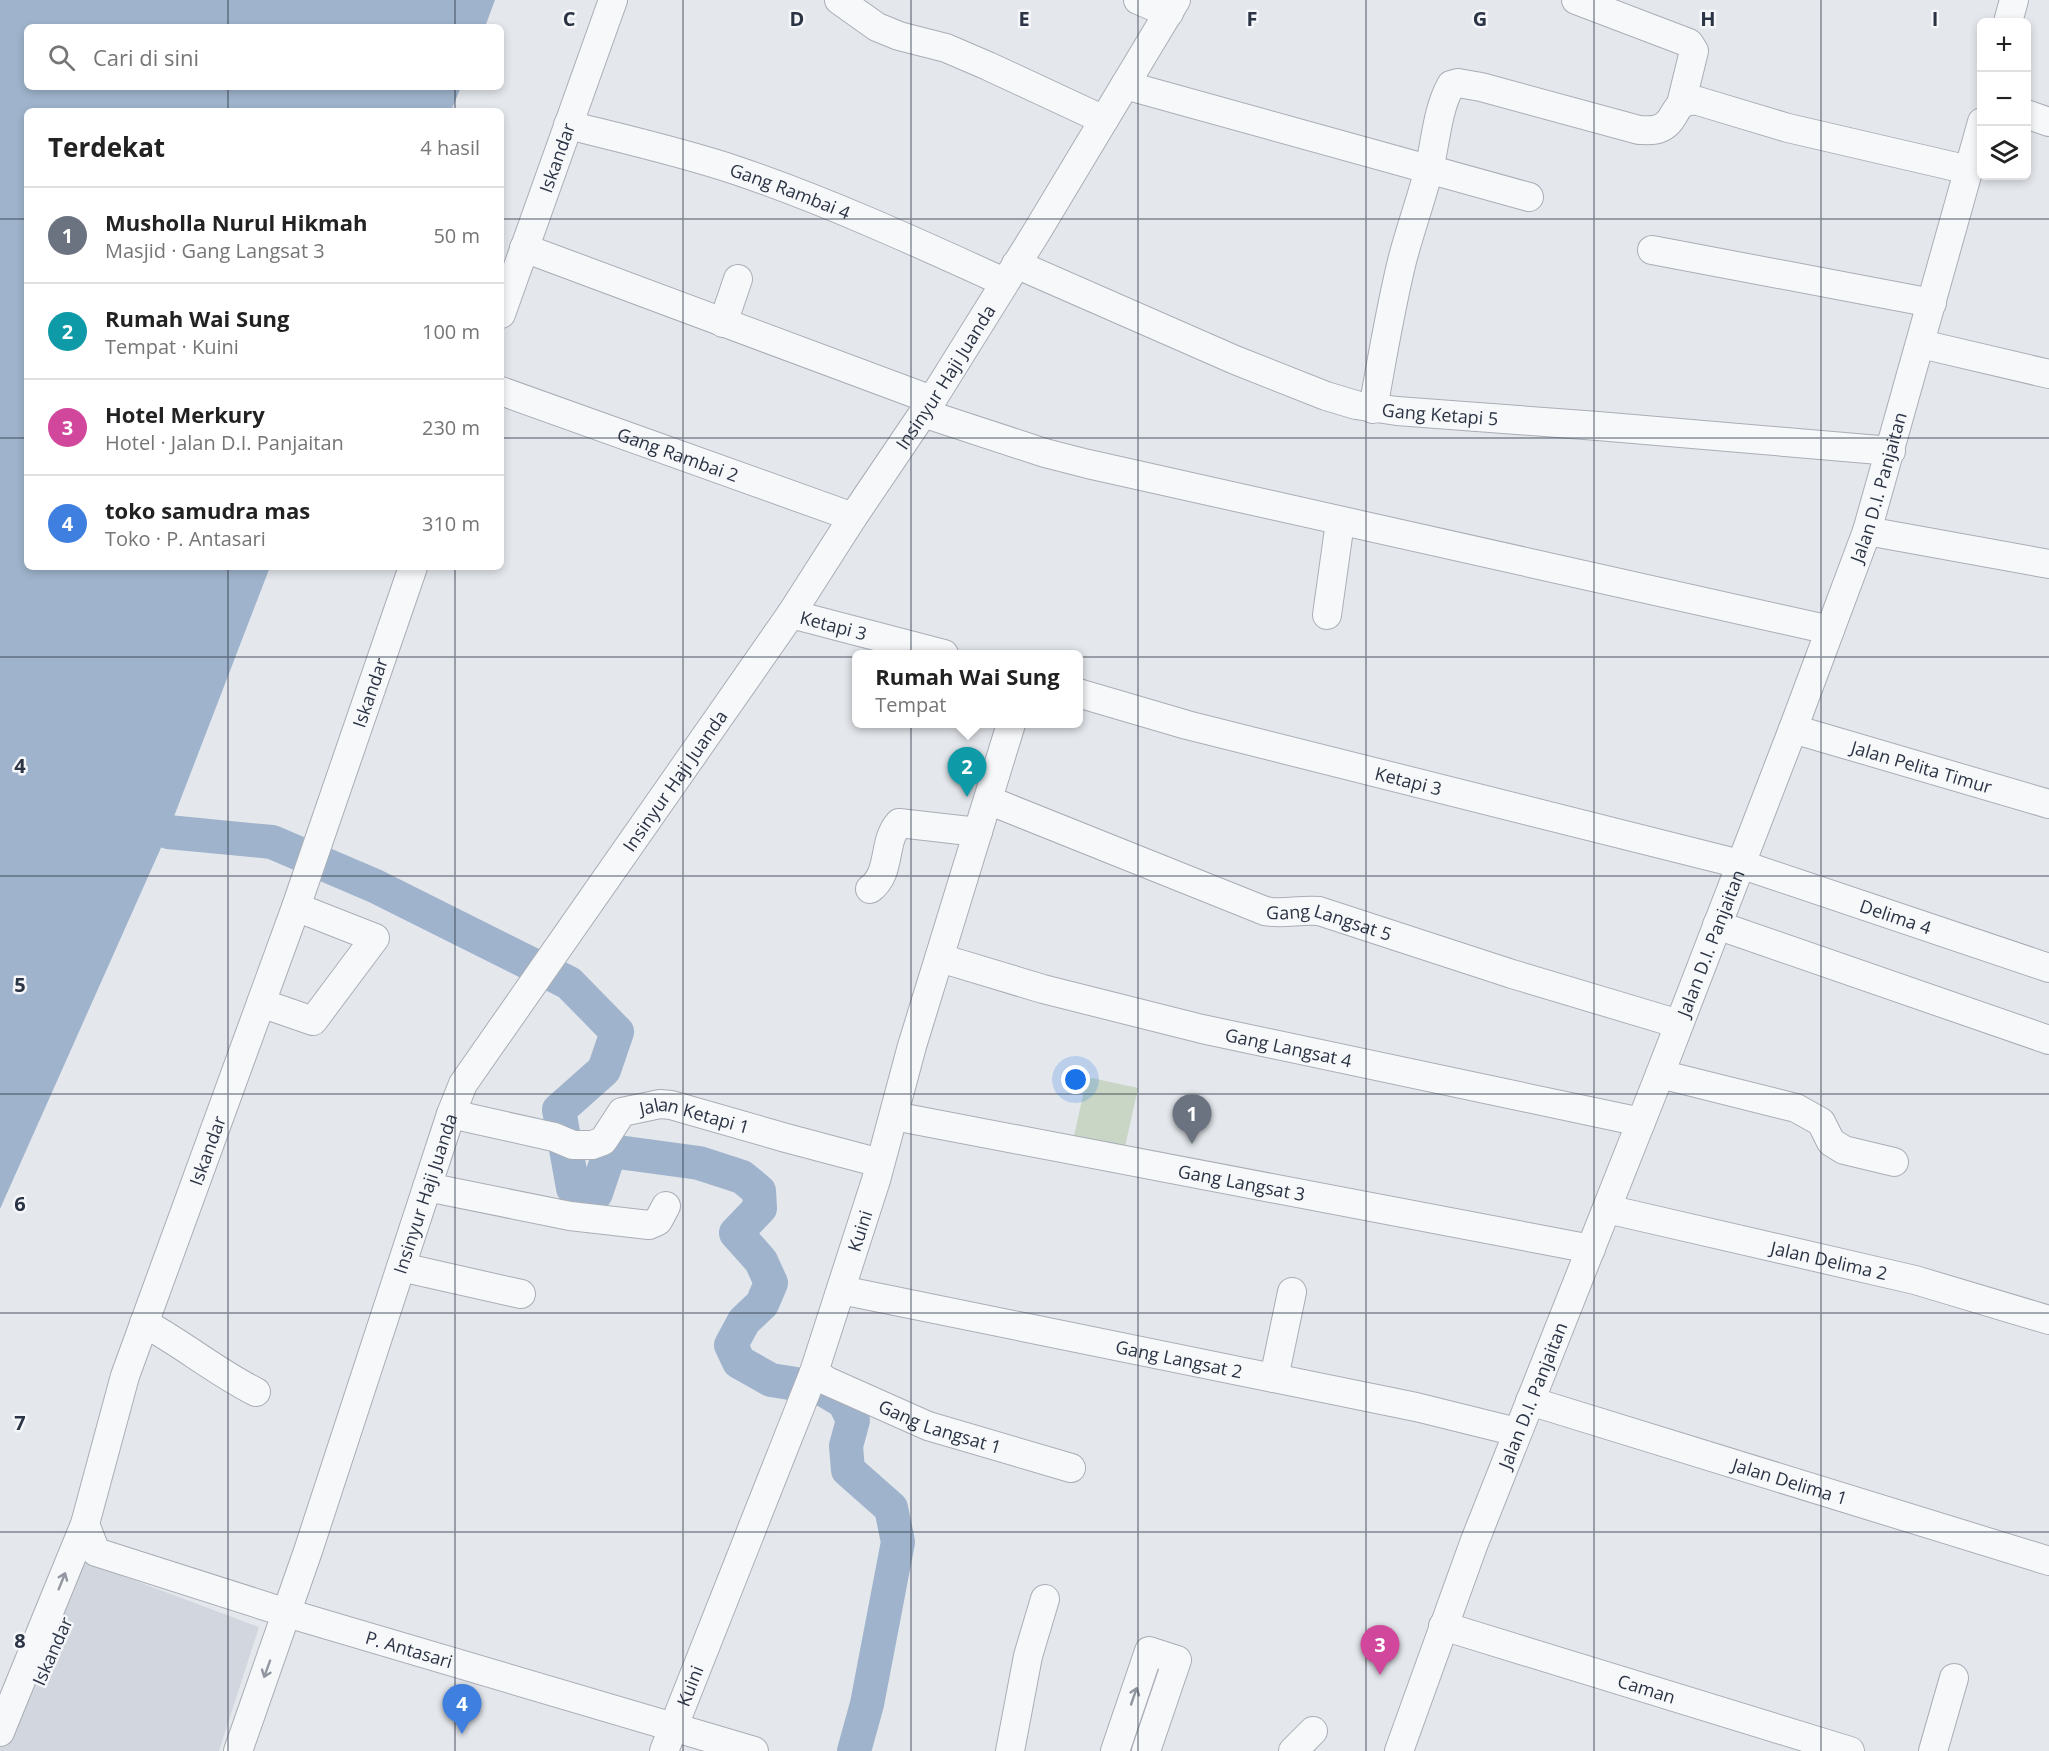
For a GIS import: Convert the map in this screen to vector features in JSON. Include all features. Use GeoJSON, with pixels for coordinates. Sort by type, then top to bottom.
{"type":"FeatureCollection","features":[{"type":"Feature","properties":{"kind":"street","name":"Iskandar"},"geometry":{"type":"LineString","coordinates":[[504,305],[613,0]]}},
{"type":"Feature","properties":{"kind":"street"},"geometry":{"type":"LineString","coordinates":[[839,0],[877,27],[899,36],[946,48],[1104,120]]}},
{"type":"Feature","properties":{"kind":"street"},"geometry":{"type":"LineString","coordinates":[[1138,0],[1172,6]]}},
{"type":"Feature","properties":{"kind":"street"},"geometry":{"type":"LineString","coordinates":[[1373,409],[1402,260],[1429,169],[1439,117],[1451,85],[1481,87],[1639,130],[1660,129],[1669,123],[1681,104],[1694,51],[1689,43],[1576,0]]}},
{"type":"Feature","properties":{"kind":"street"},"geometry":{"type":"LineString","coordinates":[[2009,18],[2014,0]]}},
{"type":"Feature","properties":{"kind":"street","name":"Insinyur Haji Juanda"},"geometry":{"type":"LineString","coordinates":[[238,1751],[287,1613],[451,1114],[469,1075],[791,614],[927,407],[1172,6]]}},
{"type":"Feature","properties":{"kind":"street"},"geometry":{"type":"LineString","coordinates":[[1125,85],[1528,196]]}},
{"type":"Feature","properties":{"kind":"street"},"geometry":{"type":"LineString","coordinates":[[1681,104],[1687,100],[1698,101],[1788,128],[1969,170]]}},
{"type":"Feature","properties":{"kind":"street"},"geometry":{"type":"LineString","coordinates":[[2031,116],[2049,122]]}},
{"type":"Feature","properties":{"kind":"street","name":"Gang Rambai 4"},"geometry":{"type":"LineString","coordinates":[[568,125],[698,158],[738,171],[1010,273]]}},
{"type":"Feature","properties":{"kind":"street","name":"Jalan D.I. Panjaitan"},"geometry":{"type":"LineString","coordinates":[[1399,1751],[1443,1626],[1517,1432],[1660,1074],[1867,531],[1981,126]]}},
{"type":"Feature","properties":{"kind":"street"},"geometry":{"type":"LineString","coordinates":[[524,248],[723,323],[927,407],[1068,459],[1340,522],[1830,630]]}},
{"type":"Feature","properties":{"kind":"street"},"geometry":{"type":"LineString","coordinates":[[1652,250],[1932,303]]}},
{"type":"Feature","properties":{"kind":"street","name":"Gang Ketapi 5"},"geometry":{"type":"LineString","coordinates":[[1010,273],[1326,396],[1373,409],[1610,426],[1891,451]]}},
{"type":"Feature","properties":{"kind":"street"},"geometry":{"type":"LineString","coordinates":[[723,323],[738,279]]}},
{"type":"Feature","properties":{"kind":"street"},"geometry":{"type":"LineString","coordinates":[[1921,344],[2049,374]]}},
{"type":"Feature","properties":{"kind":"street","name":"Gang Rambai 2"},"geometry":{"type":"LineString","coordinates":[[504,392],[853,517]]}},
{"type":"Feature","properties":{"kind":"street"},"geometry":{"type":"LineString","coordinates":[[1327,615],[1340,522]]}},
{"type":"Feature","properties":{"kind":"street"},"geometry":{"type":"LineString","coordinates":[[1867,531],[2049,564]]}},
{"type":"Feature","properties":{"kind":"street","name":"Iskandar"},"geometry":{"type":"LineString","coordinates":[[2,1720],[85,1524],[125,1376],[299,898],[412,570]]}},
{"type":"Feature","properties":{"kind":"street","name":"Ketapi 3"},"geometry":{"type":"LineString","coordinates":[[791,614],[929,650]]}},
{"type":"Feature","properties":{"kind":"street","name":"Ketapi 3"},"geometry":{"type":"LineString","coordinates":[[1083,694],[1187,725],[1740,864]]}},
{"type":"Feature","properties":{"kind":"street","name":"Kuini"},"geometry":{"type":"LineString","coordinates":[[669,1738],[810,1383],[880,1163],[912,1047],[1010,728]]}},
{"type":"Feature","properties":{"kind":"street","name":"Jalan Pelita Timur"},"geometry":{"type":"LineString","coordinates":[[1793,729],[2049,804]]}},
{"type":"Feature","properties":{"kind":"street","name":"Gang Langsat 5"},"geometry":{"type":"LineString","coordinates":[[988,800],[1274,913],[1319,910],[1512,974],[1679,1024]]}},
{"type":"Feature","properties":{"kind":"street"},"geometry":{"type":"LineString","coordinates":[[870,889],[882,876],[893,832],[898,823],[978,832]]}},
{"type":"Feature","properties":{"kind":"street","name":"Delima 4"},"geometry":{"type":"LineString","coordinates":[[1740,864],[2049,968]]}},
{"type":"Feature","properties":{"kind":"street"},"geometry":{"type":"LineString","coordinates":[[261,1003],[313,1021],[375,938],[299,898]]}},
{"type":"Feature","properties":{"kind":"street"},"geometry":{"type":"LineString","coordinates":[[1717,925],[2049,1040]]}},
{"type":"Feature","properties":{"kind":"street","name":"Gang Langsat 4"},"geometry":{"type":"LineString","coordinates":[[940,958],[1043,989],[1202,1029],[1641,1122]]}},
{"type":"Feature","properties":{"kind":"street"},"geometry":{"type":"LineString","coordinates":[[1660,1074],[1796,1108],[1821,1122],[1831,1142],[1844,1149],[1894,1161]]}},
{"type":"Feature","properties":{"kind":"street","name":"Jalan Ketapi 1"},"geometry":{"type":"LineString","coordinates":[[451,1114],[563,1141],[598,1144],[607,1137],[620,1113],[660,1104],[684,1108],[880,1163]]}},
{"type":"Feature","properties":{"kind":"street","name":"Gang Langsat 3"},"geometry":{"type":"LineString","coordinates":[[894,1116],[1591,1249]]}},
{"type":"Feature","properties":{"kind":"street"},"geometry":{"type":"LineString","coordinates":[[427,1188],[570,1216],[649,1225],[658,1221],[666,1206]]}},
{"type":"Feature","properties":{"kind":"street","name":"Jalan Delima 2"},"geometry":{"type":"LineString","coordinates":[[1607,1209],[1915,1280],[2049,1320]]}},
{"type":"Feature","properties":{"kind":"street"},"geometry":{"type":"LineString","coordinates":[[401,1267],[521,1294]]}},
{"type":"Feature","properties":{"kind":"street","name":"Gang Langsat 2"},"geometry":{"type":"LineString","coordinates":[[841,1290],[1416,1407],[1517,1432]]}},
{"type":"Feature","properties":{"kind":"street"},"geometry":{"type":"LineString","coordinates":[[1274,1378],[1292,1292]]}},
{"type":"Feature","properties":{"kind":"street"},"geometry":{"type":"LineString","coordinates":[[144,1323],[173,1339],[230,1379],[256,1392]]}},
{"type":"Feature","properties":{"kind":"street","name":"Gang Langsat 1"},"geometry":{"type":"LineString","coordinates":[[810,1383],[827,1382],[928,1426],[1071,1468]]}},
{"type":"Feature","properties":{"kind":"street","name":"Jalan Delima 1"},"geometry":{"type":"LineString","coordinates":[[1530,1401],[2049,1561]]}},
{"type":"Feature","properties":{"kind":"street"},"geometry":{"type":"LineString","coordinates":[[85,1524],[96,1551]]}},
{"type":"Feature","properties":{"kind":"street","name":"Iskandar"},"geometry":{"type":"LineString","coordinates":[[8,1751],[96,1551]]}},
{"type":"Feature","properties":{"kind":"street","name":"P. Antasari"},"geometry":{"type":"LineString","coordinates":[[96,1551],[669,1738],[754,1751]]}},
{"type":"Feature","properties":{"kind":"street"},"geometry":{"type":"LineString","coordinates":[[1010,1751],[1029,1656],[1044,1599]]}},
{"type":"Feature","properties":{"kind":"street","name":"Caman"},"geometry":{"type":"LineString","coordinates":[[1443,1626],[1850,1751]]}},
{"type":"Feature","properties":{"kind":"street"},"geometry":{"type":"LineString","coordinates":[[1115,1751],[1149,1651],[1177,1660],[1146,1751]]}},
{"type":"Feature","properties":{"kind":"street"},"geometry":{"type":"LineString","coordinates":[[1933,1751],[1954,1678]]}},
{"type":"Feature","properties":{"kind":"street"},"geometry":{"type":"LineString","coordinates":[[1293,1751],[1313,1731]]}},
{"type":"Feature","properties":{"kind":"shaded area"},"geometry":{"type":"Polygon","coordinates":[[[80,1560],[259,1627],[219,1751],[0,1751],[0,1745],[80,1560]]]}},
{"type":"Feature","properties":{"kind":"green space"},"geometry":{"type":"Polygon","coordinates":[[[1087,1077],[1138,1088],[1125,1147],[1074,1136],[1087,1077]]]}},
{"type":"Feature","properties":{"kind":"water"},"geometry":{"type":"Polygon","coordinates":[[[0,0],[495,0],[486,24],[24,24],[24,90],[460,90],[452,108],[24,108],[24,570],[269,570],[168,832],[0,1209],[0,0]]]}},
{"type":"Feature","properties":{"kind":"waterway"},"geometry":{"type":"LineString","coordinates":[[124,813],[168,832],[272,842],[375,886],[569,983],[617,1032],[604,1070],[559,1110],[573,1188],[588,1197],[596,1193],[607,1160],[618,1152],[699,1163],[742,1177],[759,1191],[760,1208],[736,1233],[761,1261],[771,1283],[762,1304],[744,1321],[731,1345],[739,1362],[771,1380],[821,1388],[844,1402],[853,1420],[846,1446],[848,1470],[891,1508],[898,1542],[867,1704],[854,1751]]}},
{"type":"Feature","properties":{"kind":"place","name":"Rumah Wai Sung"},"geometry":{"type":"Point","coordinates":[967,797]}},
{"type":"Feature","properties":{"kind":"place","name":"Musholla Nurul Hikmah"},"geometry":{"type":"Point","coordinates":[1192,1144]}},
{"type":"Feature","properties":{"kind":"place","name":"Hotel Merkury"},"geometry":{"type":"Point","coordinates":[1380,1675]}},
{"type":"Feature","properties":{"kind":"place","name":"toko samudra mas"},"geometry":{"type":"Point","coordinates":[462,1734]}}]}
